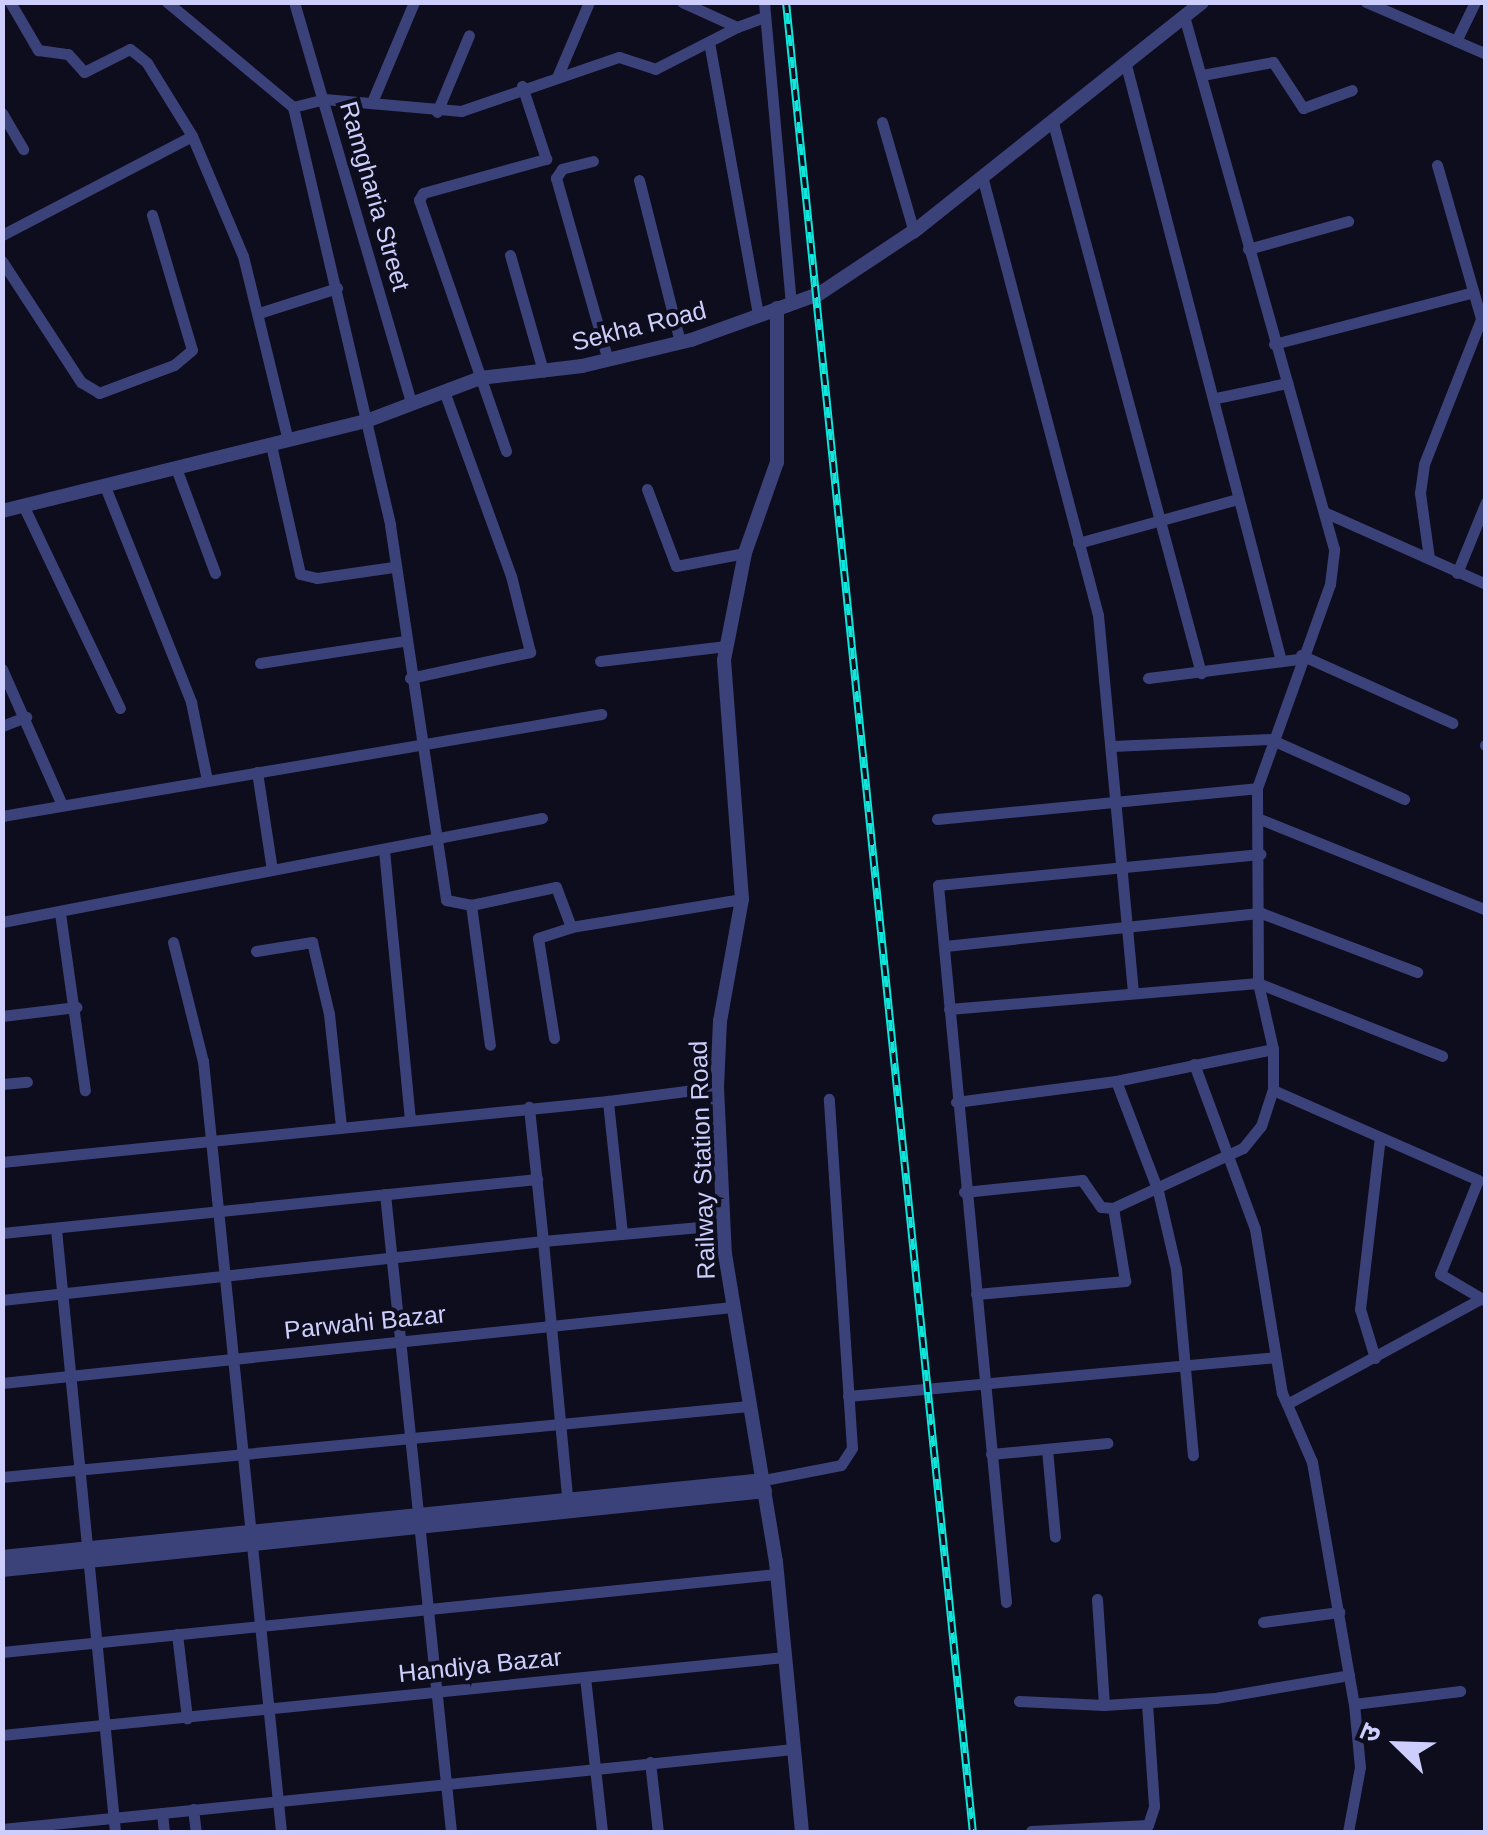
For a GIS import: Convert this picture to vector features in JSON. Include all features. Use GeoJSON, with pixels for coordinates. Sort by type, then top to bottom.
{"type":"FeatureCollection","features":[{"type":"Feature","properties":{"kind":"street"},"geometry":{"type":"LineString","coordinates":[[10,2],[38,50],[68,54],[84,72],[135,50],[192,136],[243,256],[288,441]]}},
{"type":"Feature","properties":{"kind":"street"},"geometry":{"type":"LineString","coordinates":[[166,2],[293,107],[369,420],[446,900],[471,905],[556,887],[571,927]]}},
{"type":"Feature","properties":{"kind":"street","name":"Ramgharia Street"},"geometry":{"type":"LineString","coordinates":[[294,2],[411,402]]}},
{"type":"Feature","properties":{"kind":"street"},"geometry":{"type":"LineString","coordinates":[[372,102],[414,2]]}},
{"type":"Feature","properties":{"kind":"street"},"geometry":{"type":"LineString","coordinates":[[558,75],[590,2]]}},
{"type":"Feature","properties":{"kind":"street"},"geometry":{"type":"LineString","coordinates":[[682,2],[737,28]]}},
{"type":"Feature","properties":{"kind":"street"},"geometry":{"type":"LineString","coordinates":[[764,2],[784,305]]}},
{"type":"Feature","properties":{"kind":"street","name":"Sekha Road"},"geometry":{"type":"LineString","coordinates":[[2,511],[369,420],[480,378],[608,360],[680,342],[819,294],[914,232],[1202,2]]}},
{"type":"Feature","properties":{"kind":"street"},"geometry":{"type":"LineString","coordinates":[[1366,2],[1486,54]]}},
{"type":"Feature","properties":{"kind":"street"},"geometry":{"type":"LineString","coordinates":[[1456,42],[1475,2]]}},
{"type":"Feature","properties":{"kind":"street"},"geometry":{"type":"LineString","coordinates":[[964,1192],[1082,1180],[1102,1208],[1114,1208],[1158,1191],[1231,1154],[1257,1132],[1273,1090],[1273,1049],[1258,983],[1262,913],[1257,788],[1270,740],[1333,572],[1324,512],[1184,16]]}},
{"type":"Feature","properties":{"kind":"street"},"geometry":{"type":"LineString","coordinates":[[293,107],[324,98],[437,112],[461,111],[522,86],[619,58],[654,70],[765,17]]}},
{"type":"Feature","properties":{"kind":"street"},"geometry":{"type":"LineString","coordinates":[[437,112],[469,35]]}},
{"type":"Feature","properties":{"kind":"street"},"geometry":{"type":"LineString","coordinates":[[709,42],[758,314]]}},
{"type":"Feature","properties":{"kind":"street"},"geometry":{"type":"LineString","coordinates":[[1202,75],[1273,62],[1302,108],[1352,90]]}},
{"type":"Feature","properties":{"kind":"street"},"geometry":{"type":"LineString","coordinates":[[1126,65],[1216,398],[1281,661]]}},
{"type":"Feature","properties":{"kind":"street"},"geometry":{"type":"LineString","coordinates":[[506,451],[419,200],[423,193],[546,159],[522,86]]}},
{"type":"Feature","properties":{"kind":"street"},"geometry":{"type":"LineString","coordinates":[[2,113],[24,150]]}},
{"type":"Feature","properties":{"kind":"street"},"geometry":{"type":"LineString","coordinates":[[1052,118],[1201,673]]}},
{"type":"Feature","properties":{"kind":"street"},"geometry":{"type":"LineString","coordinates":[[882,122],[914,232]]}},
{"type":"Feature","properties":{"kind":"street"},"geometry":{"type":"LineString","coordinates":[[2,234],[192,136]]}},
{"type":"Feature","properties":{"kind":"street"},"geometry":{"type":"LineString","coordinates":[[593,161],[562,169],[556,178],[608,360]]}},
{"type":"Feature","properties":{"kind":"street"},"geometry":{"type":"LineString","coordinates":[[1429,558],[1420,494],[1424,464],[1483,312],[1473,292],[1437,164]]}},
{"type":"Feature","properties":{"kind":"street"},"geometry":{"type":"LineString","coordinates":[[982,176],[1098,616],[1133,990]]}},
{"type":"Feature","properties":{"kind":"street"},"geometry":{"type":"LineString","coordinates":[[638,180],[680,342]]}},
{"type":"Feature","properties":{"kind":"street"},"geometry":{"type":"LineString","coordinates":[[2,261],[81,382],[99,393],[174,365],[192,350],[170,258],[152,215]]}},
{"type":"Feature","properties":{"kind":"street"},"geometry":{"type":"LineString","coordinates":[[1248,249],[1348,222]]}},
{"type":"Feature","properties":{"kind":"street"},"geometry":{"type":"LineString","coordinates":[[510,256],[543,371]]}},
{"type":"Feature","properties":{"kind":"street"},"geometry":{"type":"LineString","coordinates":[[259,313],[337,288]]}},
{"type":"Feature","properties":{"kind":"street"},"geometry":{"type":"LineString","coordinates":[[1274,344],[1473,292]]}},
{"type":"Feature","properties":{"kind":"street","name":"Railway Station Road"},"geometry":{"type":"LineString","coordinates":[[784,305],[778,462],[745,553],[726,646],[724,700],[742,898],[720,1021],[717,1087],[722,1225],[732,1307],[778,1574],[786,1656]]}},
{"type":"Feature","properties":{"kind":"street"},"geometry":{"type":"LineString","coordinates":[[1471,342],[1486,343]]}},
{"type":"Feature","properties":{"kind":"street"},"geometry":{"type":"LineString","coordinates":[[1216,398],[1286,383]]}},
{"type":"Feature","properties":{"kind":"street"},"geometry":{"type":"LineString","coordinates":[[410,678],[530,652],[511,576],[444,392]]}},
{"type":"Feature","properties":{"kind":"street"},"geometry":{"type":"LineString","coordinates":[[271,446],[300,574],[318,578],[393,567]]}},
{"type":"Feature","properties":{"kind":"street"},"geometry":{"type":"LineString","coordinates":[[176,468],[215,573]]}},
{"type":"Feature","properties":{"kind":"street"},"geometry":{"type":"LineString","coordinates":[[104,484],[191,702],[207,780]]}},
{"type":"Feature","properties":{"kind":"street"},"geometry":{"type":"LineString","coordinates":[[647,489],[676,566],[745,553]]}},
{"type":"Feature","properties":{"kind":"street"},"geometry":{"type":"LineString","coordinates":[[1078,543],[1238,499]]}},
{"type":"Feature","properties":{"kind":"street"},"geometry":{"type":"LineString","coordinates":[[1457,572],[1486,502]]}},
{"type":"Feature","properties":{"kind":"street"},"geometry":{"type":"LineString","coordinates":[[23,505],[120,708]]}},
{"type":"Feature","properties":{"kind":"street"},"geometry":{"type":"LineString","coordinates":[[1324,512],[1486,584]]}},
{"type":"Feature","properties":{"kind":"street"},"geometry":{"type":"LineString","coordinates":[[260,663],[404,641]]}},
{"type":"Feature","properties":{"kind":"street"},"geometry":{"type":"LineString","coordinates":[[600,661],[726,646]]}},
{"type":"Feature","properties":{"kind":"street"},"geometry":{"type":"LineString","coordinates":[[1148,678],[1300,657],[1452,722]]}},
{"type":"Feature","properties":{"kind":"street"},"geometry":{"type":"LineString","coordinates":[[2,669],[62,805]]}},
{"type":"Feature","properties":{"kind":"street"},"geometry":{"type":"LineString","coordinates":[[2,816],[600,714]]}},
{"type":"Feature","properties":{"kind":"street"},"geometry":{"type":"LineString","coordinates":[[2,726],[26,718]]}},
{"type":"Feature","properties":{"kind":"street"},"geometry":{"type":"LineString","coordinates":[[1112,746],[1270,740],[1404,799]]}},
{"type":"Feature","properties":{"kind":"street"},"geometry":{"type":"LineString","coordinates":[[257,772],[272,870]]}},
{"type":"Feature","properties":{"kind":"street"},"geometry":{"type":"LineString","coordinates":[[936,819],[1118,806],[1257,788]]}},
{"type":"Feature","properties":{"kind":"street"},"geometry":{"type":"LineString","coordinates":[[2,922],[542,818]]}},
{"type":"Feature","properties":{"kind":"street"},"geometry":{"type":"LineString","coordinates":[[1260,819],[1486,910]]}},
{"type":"Feature","properties":{"kind":"street"},"geometry":{"type":"LineString","coordinates":[[384,850],[410,1120]]}},
{"type":"Feature","properties":{"kind":"street"},"geometry":{"type":"LineString","coordinates":[[1006,1602],[964,1192],[940,882],[1261,854]]}},
{"type":"Feature","properties":{"kind":"street"},"geometry":{"type":"LineString","coordinates":[[554,1038],[538,938],[571,927],[742,898]]}},
{"type":"Feature","properties":{"kind":"street"},"geometry":{"type":"LineString","coordinates":[[471,905],[490,1045]]}},
{"type":"Feature","properties":{"kind":"street"},"geometry":{"type":"LineString","coordinates":[[60,913],[85,1090]]}},
{"type":"Feature","properties":{"kind":"street"},"geometry":{"type":"LineString","coordinates":[[944,946],[1262,913],[1417,972]]}},
{"type":"Feature","properties":{"kind":"street"},"geometry":{"type":"LineString","coordinates":[[174,942],[203,1061],[280,1832]]}},
{"type":"Feature","properties":{"kind":"street"},"geometry":{"type":"LineString","coordinates":[[256,951],[312,942],[329,1014],[341,1128]]}},
{"type":"Feature","properties":{"kind":"street"},"geometry":{"type":"LineString","coordinates":[[949,1009],[1133,990],[1258,983],[1442,1056]]}},
{"type":"Feature","properties":{"kind":"street"},"geometry":{"type":"LineString","coordinates":[[2,1016],[76,1007]]}},
{"type":"Feature","properties":{"kind":"street"},"geometry":{"type":"LineString","coordinates":[[956,1102],[1116,1082],[1273,1049]]}},
{"type":"Feature","properties":{"kind":"street"},"geometry":{"type":"LineString","coordinates":[[1194,1064],[1231,1154],[1261,1254],[1274,1357],[1287,1404],[1312,1462],[1354,1704],[1360,1767],[1348,1832]]}},
{"type":"Feature","properties":{"kind":"street"},"geometry":{"type":"LineString","coordinates":[[2,1084],[28,1082]]}},
{"type":"Feature","properties":{"kind":"street"},"geometry":{"type":"LineString","coordinates":[[1116,1082],[1158,1191],[1188,1367],[1193,1456]]}},
{"type":"Feature","properties":{"kind":"street"},"geometry":{"type":"LineString","coordinates":[[2,1162],[717,1087]]}},
{"type":"Feature","properties":{"kind":"street"},"geometry":{"type":"LineString","coordinates":[[1273,1090],[1478,1180],[1440,1275],[1483,1300]]}},
{"type":"Feature","properties":{"kind":"street"},"geometry":{"type":"LineString","coordinates":[[2,1557],[85,1554],[764,1486],[847,1460],[848,1396],[829,1099]]}},
{"type":"Feature","properties":{"kind":"street"},"geometry":{"type":"LineString","coordinates":[[608,1101],[622,1233]]}},
{"type":"Feature","properties":{"kind":"street"},"geometry":{"type":"LineString","coordinates":[[529,1107],[568,1503]]}},
{"type":"Feature","properties":{"kind":"street"},"geometry":{"type":"LineString","coordinates":[[1375,1358],[1360,1309],[1380,1137]]}},
{"type":"Feature","properties":{"kind":"street"},"geometry":{"type":"LineString","coordinates":[[2,1234],[219,1208],[537,1179]]}},
{"type":"Feature","properties":{"kind":"street"},"geometry":{"type":"LineString","coordinates":[[385,1194],[451,1832]]}},
{"type":"Feature","properties":{"kind":"street"},"geometry":{"type":"LineString","coordinates":[[1470,1206],[1486,1213]]}},
{"type":"Feature","properties":{"kind":"street"},"geometry":{"type":"LineString","coordinates":[[976,1294],[1124,1280],[1114,1208]]}},
{"type":"Feature","properties":{"kind":"street"},"geometry":{"type":"LineString","coordinates":[[2,1300],[722,1225]]}},
{"type":"Feature","properties":{"kind":"street"},"geometry":{"type":"LineString","coordinates":[[56,1229],[114,1826]]}},
{"type":"Feature","properties":{"kind":"street"},"geometry":{"type":"LineString","coordinates":[[1287,1404],[1483,1300]]}},
{"type":"Feature","properties":{"kind":"street","name":"Parwahi Bazar"},"geometry":{"type":"LineString","coordinates":[[2,1383],[732,1307]]}},
{"type":"Feature","properties":{"kind":"street"},"geometry":{"type":"LineString","coordinates":[[848,1396],[1274,1357]]}},
{"type":"Feature","properties":{"kind":"street"},"geometry":{"type":"LineString","coordinates":[[2,1477],[562,1419],[749,1406]]}},
{"type":"Feature","properties":{"kind":"street"},"geometry":{"type":"LineString","coordinates":[[991,1454],[1107,1443]]}},
{"type":"Feature","properties":{"kind":"street"},"geometry":{"type":"LineString","coordinates":[[1046,1449],[1055,1537]]}},
{"type":"Feature","properties":{"kind":"street"},"geometry":{"type":"LineString","coordinates":[[2,1570],[85,1554]]}},
{"type":"Feature","properties":{"kind":"street"},"geometry":{"type":"LineString","coordinates":[[2,1652],[778,1574]]}},
{"type":"Feature","properties":{"kind":"street"},"geometry":{"type":"LineString","coordinates":[[1097,1599],[1104,1705]]}},
{"type":"Feature","properties":{"kind":"street"},"geometry":{"type":"LineString","coordinates":[[1262,1622],[1339,1612]]}},
{"type":"Feature","properties":{"kind":"street"},"geometry":{"type":"LineString","coordinates":[[177,1634],[187,1718]]}},
{"type":"Feature","properties":{"kind":"street"},"geometry":{"type":"LineString","coordinates":[[786,1656],[802,1832]]}},
{"type":"Feature","properties":{"kind":"street","name":"Handiya Bazar"},"geometry":{"type":"LineString","coordinates":[[2,1734],[266,1711],[786,1656]]}},
{"type":"Feature","properties":{"kind":"street"},"geometry":{"type":"LineString","coordinates":[[1019,1701],[1104,1705],[1147,1702],[1348,1675]]}},
{"type":"Feature","properties":{"kind":"street"},"geometry":{"type":"LineString","coordinates":[[584,1677],[602,1832]]}},
{"type":"Feature","properties":{"kind":"street"},"geometry":{"type":"LineString","coordinates":[[1354,1704],[1460,1691]]}},
{"type":"Feature","properties":{"kind":"street"},"geometry":{"type":"LineString","coordinates":[[1031,1830],[1148,1824],[1154,1806],[1147,1702]]}},
{"type":"Feature","properties":{"kind":"street"},"geometry":{"type":"LineString","coordinates":[[2,1830],[114,1826],[193,1810],[594,1766],[792,1749]]}},
{"type":"Feature","properties":{"kind":"street"},"geometry":{"type":"LineString","coordinates":[[650,1762],[658,1832]]}},
{"type":"Feature","properties":{"kind":"street"},"geometry":{"type":"LineString","coordinates":[[193,1810],[196,1832]]}},
{"type":"Feature","properties":{"kind":"street"},"geometry":{"type":"LineString","coordinates":[[162,1814],[164,1832]]}},
{"type":"Feature","properties":{"kind":"railway"},"geometry":{"type":"LineString","coordinates":[[786,2],[973,1832]]}}]}
